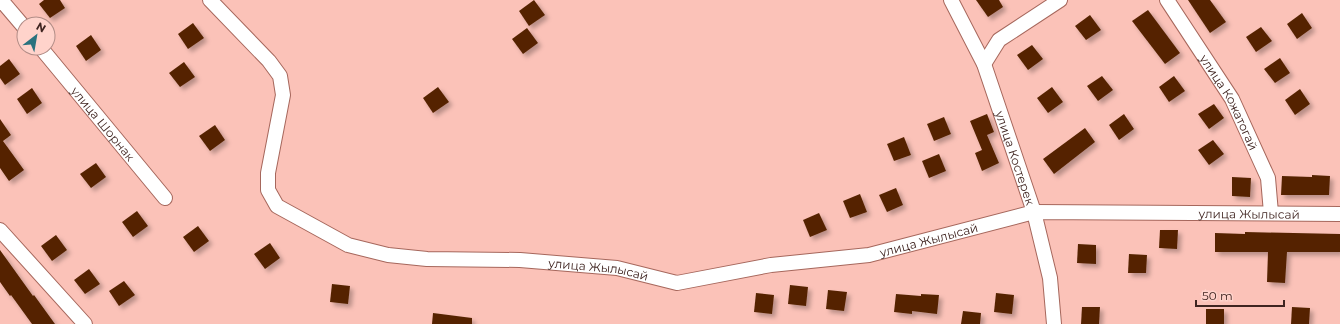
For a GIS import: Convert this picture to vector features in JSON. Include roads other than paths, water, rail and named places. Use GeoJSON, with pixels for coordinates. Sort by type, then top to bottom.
{"type":"FeatureCollection","features":[{"type":"Feature","properties":{"kind":"street"},"geometry":{"type":"LineString","coordinates":[[1,0],[16,18]]}},
{"type":"Feature","properties":{"kind":"street","name":"улица Жылысай"},"geometry":{"type":"LineString","coordinates":[[210,0],[269,60],[280,76],[283,94],[268,173],[268,190],[277,206],[348,245],[388,255],[427,259],[520,260],[617,268],[678,283],[771,265],[869,254],[1034,212],[1340,214]]}},
{"type":"Feature","properties":{"kind":"street","name":"улица Костерек"},"geometry":{"type":"LineString","coordinates":[[951,0],[984,64],[1034,212],[1050,278],[1054,324]]}},
{"type":"Feature","properties":{"kind":"street"},"geometry":{"type":"LineString","coordinates":[[984,64],[999,40],[1060,0]]}},
{"type":"Feature","properties":{"kind":"street","name":"улица Кожатогай"},"geometry":{"type":"LineString","coordinates":[[1167,0],[1232,99],[1268,178],[1271,213]]}},
{"type":"Feature","properties":{"kind":"street","name":"улица Шорнак"},"geometry":{"type":"LineString","coordinates":[[48,56],[165,198]]}},
{"type":"Feature","properties":{"kind":"street"},"geometry":{"type":"LineString","coordinates":[[0,230],[85,324]]}}]}
